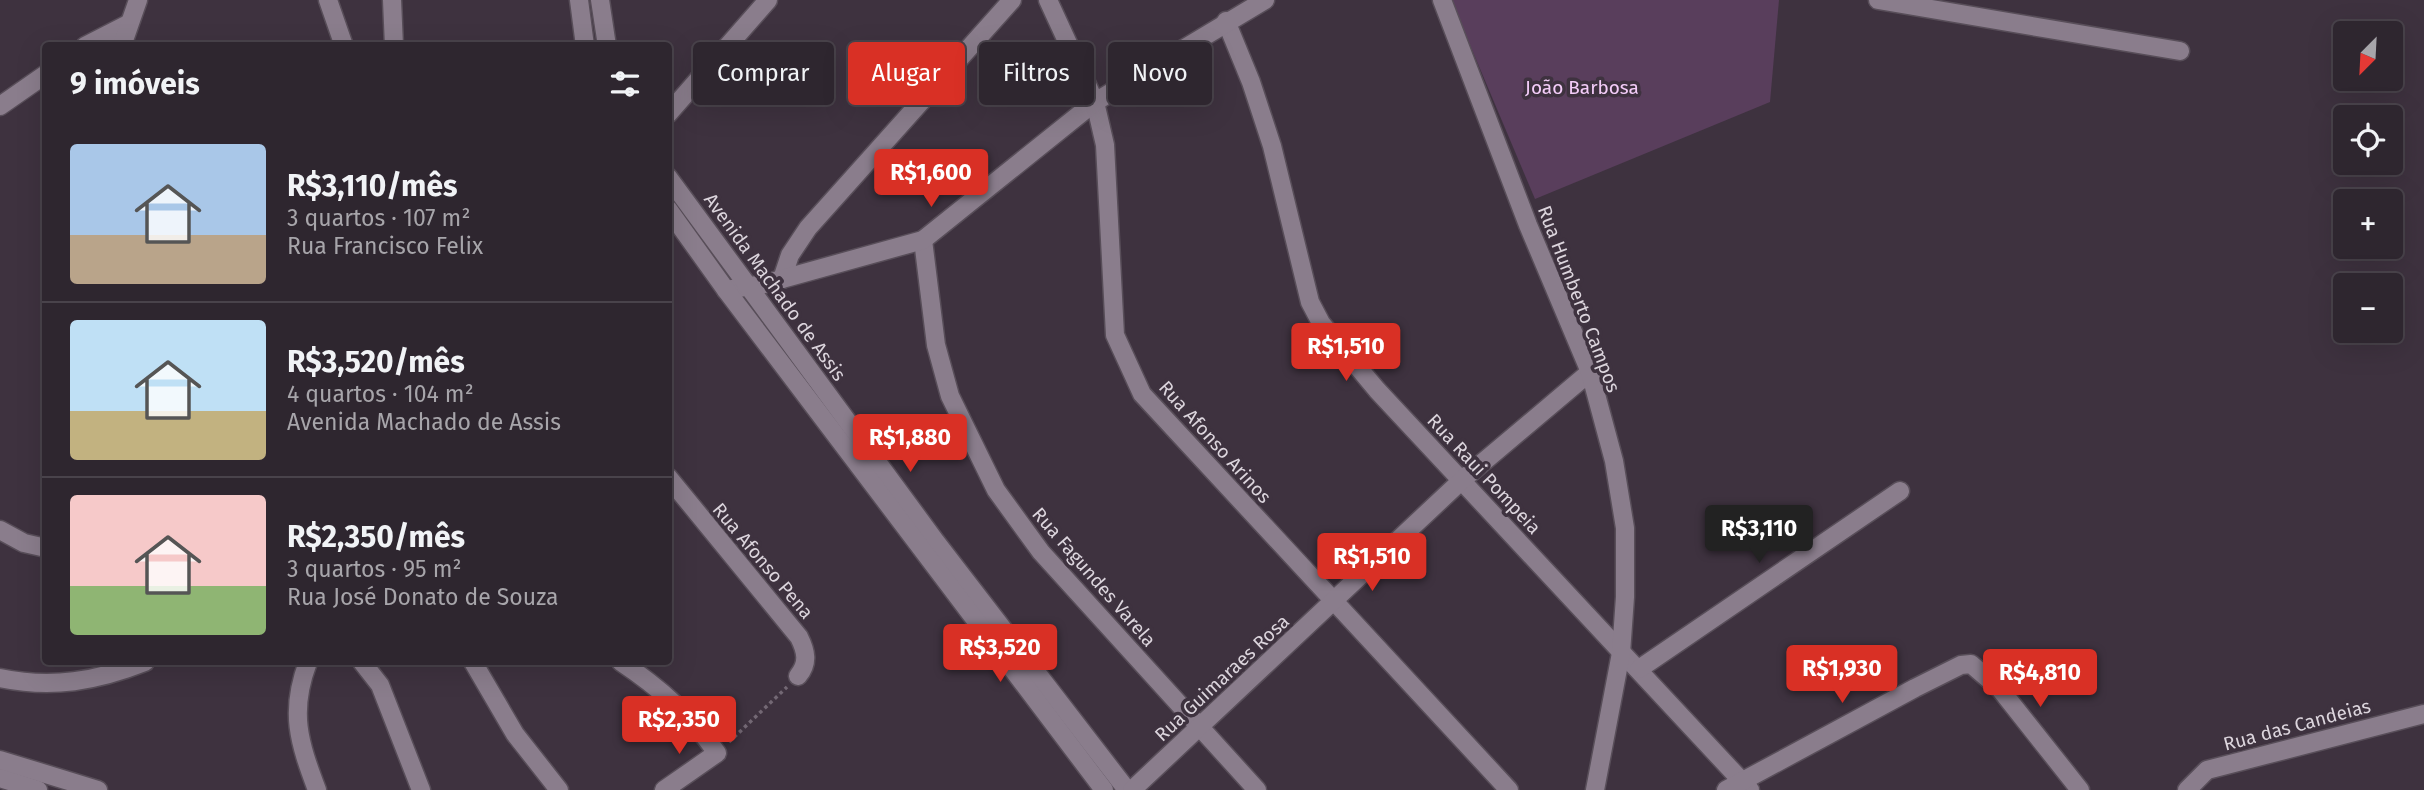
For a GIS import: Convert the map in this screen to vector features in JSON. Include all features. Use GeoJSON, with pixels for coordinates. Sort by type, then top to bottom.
{"type":"FeatureCollection","features":[{"type":"Feature","properties":{"kind":"street"},"geometry":{"type":"LineString","coordinates":[[123,42],[138,0]]}},
{"type":"Feature","properties":{"kind":"street"},"geometry":{"type":"LineString","coordinates":[[328,0],[343,42]]}},
{"type":"Feature","properties":{"kind":"street"},"geometry":{"type":"LineString","coordinates":[[392,0],[394,42]]}},
{"type":"Feature","properties":{"kind":"street"},"geometry":{"type":"LineString","coordinates":[[579,0],[584,42]]}},
{"type":"Feature","properties":{"kind":"street"},"geometry":{"type":"LineString","coordinates":[[600,0],[606,42]]}},
{"type":"Feature","properties":{"kind":"street"},"geometry":{"type":"LineString","coordinates":[[672,108],[768,0]]}},
{"type":"Feature","properties":{"kind":"street"},"geometry":{"type":"LineString","coordinates":[[782,279],[790,255],[808,228],[1012,0]]}},
{"type":"Feature","properties":{"kind":"street","name":"Rua Afonso Arinos"},"geometry":{"type":"LineString","coordinates":[[1048,0],[1095,102],[1105,145],[1115,335],[1142,394],[1159,416],[1509,790]]}},
{"type":"Feature","properties":{"kind":"street"},"geometry":{"type":"LineString","coordinates":[[726,290],[782,279],[923,240],[1095,102],[1265,0]]}},
{"type":"Feature","properties":{"kind":"street","name":"Rua Humberto Campos"},"geometry":{"type":"LineString","coordinates":[[1442,0],[1528,225],[1590,372],[1614,461],[1625,528],[1621,653],[1595,790]]}},
{"type":"Feature","properties":{"kind":"street"},"geometry":{"type":"LineString","coordinates":[[1878,0],[1913,3],[2180,51]]}},
{"type":"Feature","properties":{"kind":"street","name":"Rua Raui Pompeia"},"geometry":{"type":"LineString","coordinates":[[1226,21],[1251,82],[1272,146],[1310,302],[1321,323],[1461,480],[1621,653],[1639,669],[1739,787]]}},
{"type":"Feature","properties":{"kind":"street"},"geometry":{"type":"LineString","coordinates":[[93,42],[128,24]]}},
{"type":"Feature","properties":{"kind":"street"},"geometry":{"type":"LineString","coordinates":[[339,27],[350,42]]}},
{"type":"Feature","properties":{"kind":"street"},"geometry":{"type":"LineString","coordinates":[[0,106],[42,77]]}},
{"type":"Feature","properties":{"kind":"street","name":"Avenida Machado de Assis"},"geometry":{"type":"LineString","coordinates":[[672,182],[936,542],[1127,790]]}},
{"type":"Feature","properties":{"kind":"street","name":"Avenida Machado de Assis"},"geometry":{"type":"LineString","coordinates":[[672,215],[1104,790]]}},
{"type":"Feature","properties":{"kind":"street","name":"Rua Fagundes Varela"},"geometry":{"type":"LineString","coordinates":[[923,240],[936,345],[950,396],[996,490],[1041,552],[1257,790]]}},
{"type":"Feature","properties":{"kind":"street","name":"Rua Guimaraes Rosa"},"geometry":{"type":"LineString","coordinates":[[1132,790],[1334,603],[1461,480],[1590,372]]}},
{"type":"Feature","properties":{"kind":"street","name":"Rua Afonso Pena"},"geometry":{"type":"LineString","coordinates":[[672,483],[799,637],[805,651],[805,662],[798,676]]}},
{"type":"Feature","properties":{"kind":"street"},"geometry":{"type":"LineString","coordinates":[[1639,669],[1900,491]]}},
{"type":"Feature","properties":{"kind":"street"},"geometry":{"type":"LineString","coordinates":[[0,530],[24,543],[42,547]]}},
{"type":"Feature","properties":{"kind":"street"},"geometry":{"type":"LineString","coordinates":[[1739,787],[1950,670],[1971,664],[2000,688],[2080,790]]}},
{"type":"Feature","properties":{"kind":"street"},"geometry":{"type":"LineString","coordinates":[[0,678],[26,684],[57,684],[106,677],[137,665]]}},
{"type":"Feature","properties":{"kind":"street"},"geometry":{"type":"LineString","coordinates":[[307,665],[296,712],[303,755],[317,790]]}},
{"type":"Feature","properties":{"kind":"street"},"geometry":{"type":"LineString","coordinates":[[364,665],[380,685],[421,790]]}},
{"type":"Feature","properties":{"kind":"street"},"geometry":{"type":"LineString","coordinates":[[475,665],[515,734],[559,790]]}},
{"type":"Feature","properties":{"kind":"street"},"geometry":{"type":"LineString","coordinates":[[626,665],[657,686],[695,722],[717,753],[664,790]]}},
{"type":"Feature","properties":{"kind":"street","name":"Rua das Candeias"},"geometry":{"type":"LineString","coordinates":[[2187,790],[2207,770],[2424,714]]}},
{"type":"Feature","properties":{"kind":"street"},"geometry":{"type":"LineString","coordinates":[[0,760],[98,790]]}},
{"type":"Feature","properties":{"kind":"street"},"geometry":{"type":"LineString","coordinates":[[0,778],[38,790]]}},
{"type":"Feature","properties":{"kind":"path"},"geometry":{"type":"LineString","coordinates":[[717,753],[798,676]]}},
{"type":"Feature","properties":{"kind":"green space","name":"João Barbosa"},"geometry":{"type":"Polygon","coordinates":[[[1451,0],[1779,0],[1770,102],[1535,199],[1451,0]]]}}]}
